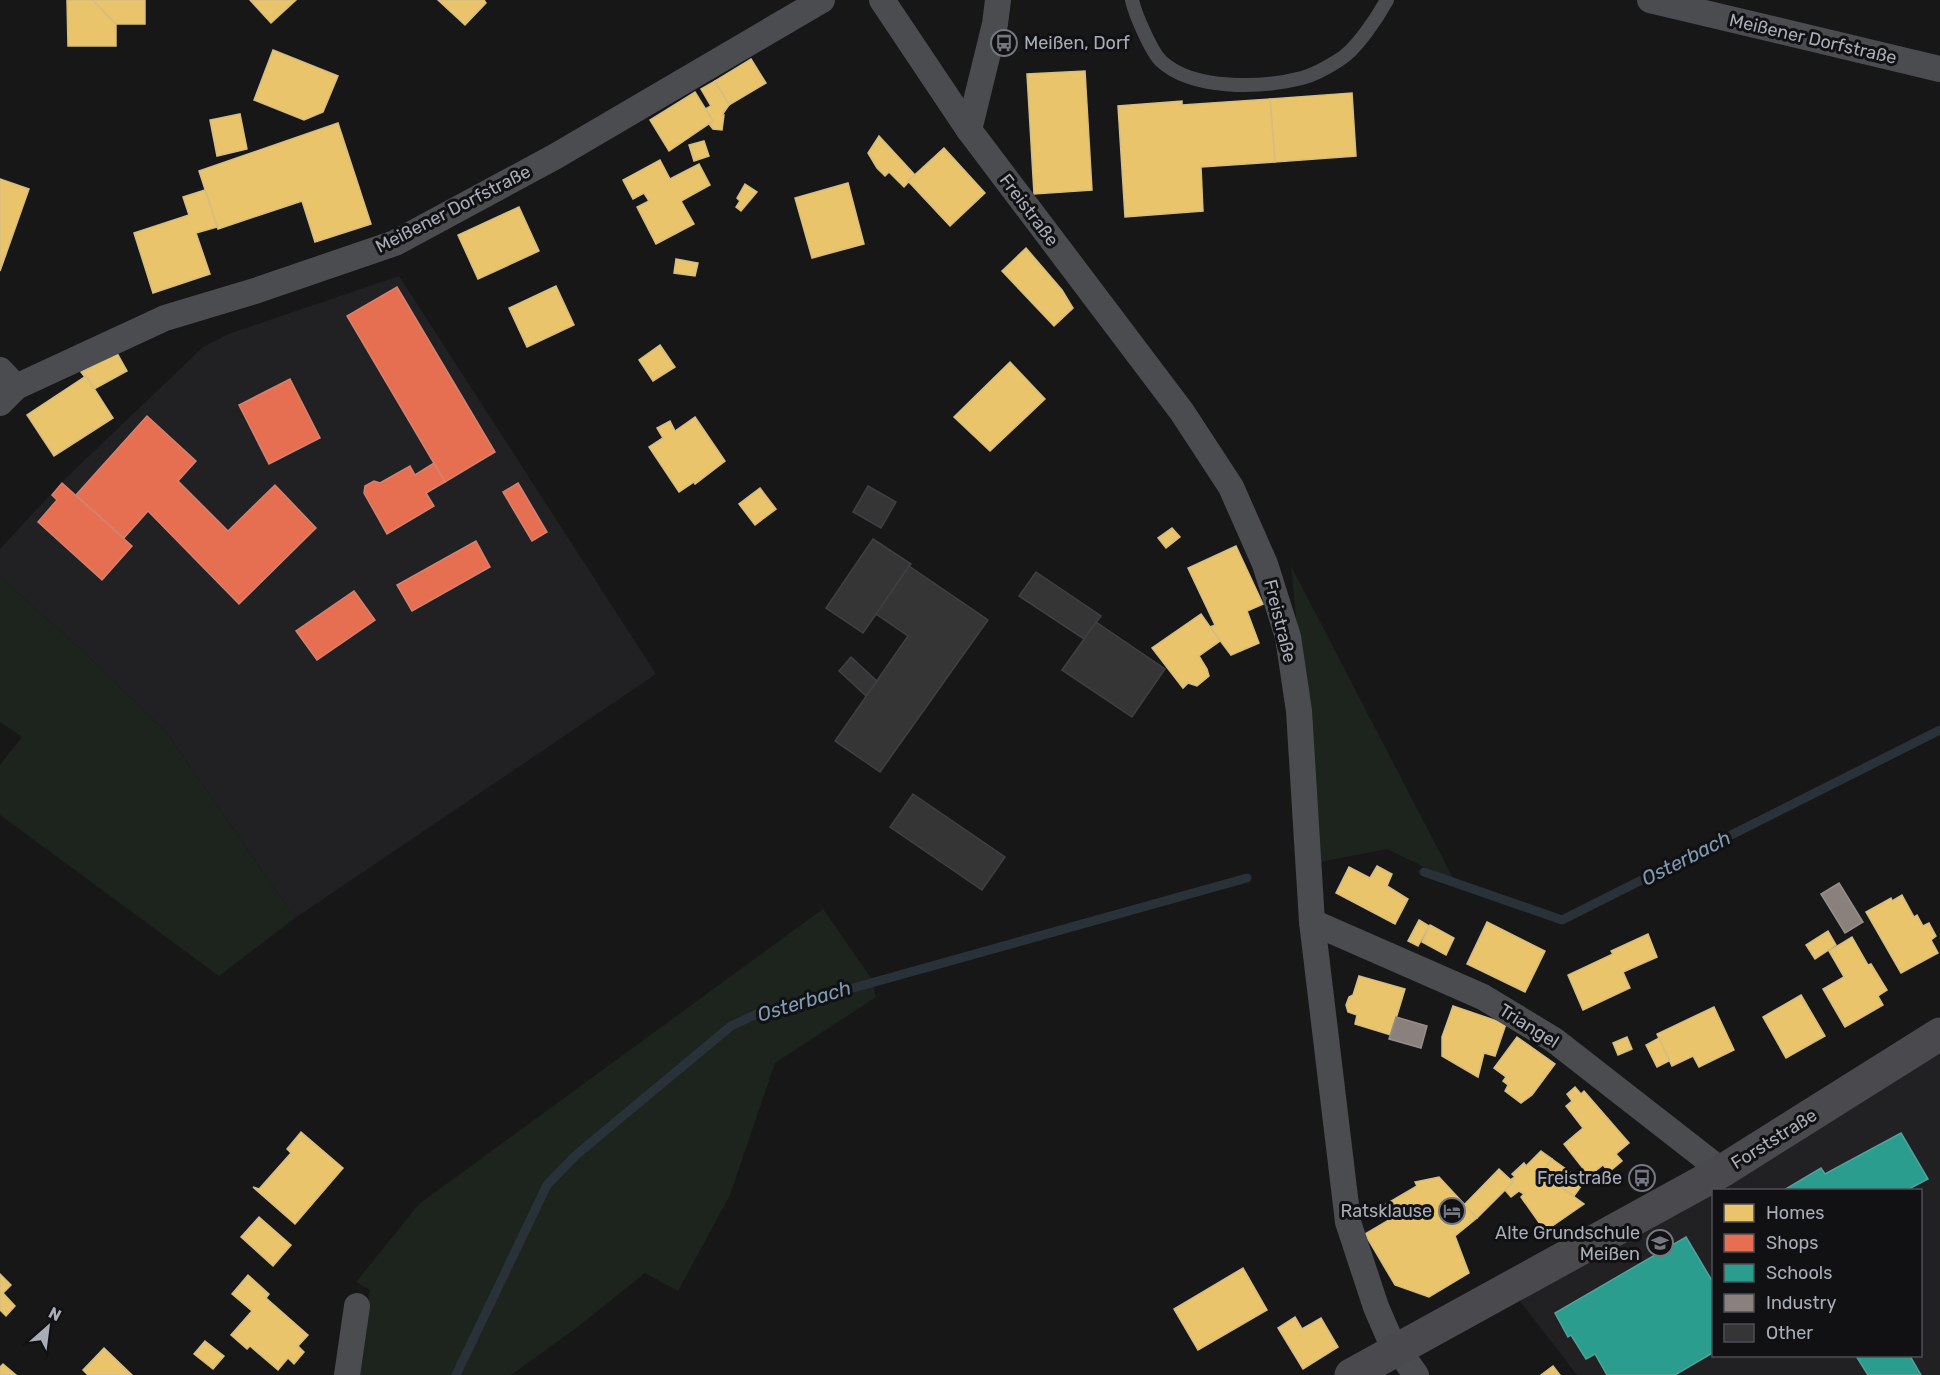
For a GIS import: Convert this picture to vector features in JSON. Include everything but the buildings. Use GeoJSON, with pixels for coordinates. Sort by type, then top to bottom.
{"type":"FeatureCollection","features":[{"type":"Feature","properties":{"kind":"street","name":"Meißener Dorfstraße"},"geometry":{"type":"LineString","coordinates":[[5,387],[165,318],[255,291],[395,243],[556,156],[822,0]]}},
{"type":"Feature","properties":{"kind":"street","name":"Freistraße"},"geometry":{"type":"LineString","coordinates":[[882,0],[969,130],[1182,411],[1231,488],[1265,564],[1288,637],[1299,711],[1312,922],[1348,1222],[1376,1307],[1389,1337],[1416,1375]]}},
{"type":"Feature","properties":{"kind":"street"},"geometry":{"type":"LineString","coordinates":[[969,130],[995,24],[998,0]]}},
{"type":"Feature","properties":{"kind":"street","name":"Meißener Dorfstraße"},"geometry":{"type":"LineString","coordinates":[[1650,0],[1940,69]]}},
{"type":"Feature","properties":{"kind":"street","name":"Triangel"},"geometry":{"type":"LineString","coordinates":[[1312,922],[1483,997],[1554,1040],[1722,1171]]}},
{"type":"Feature","properties":{"kind":"street","name":"Forststraße"},"geometry":{"type":"LineString","coordinates":[[1351,1375],[1722,1171],[1940,1034]]}},
{"type":"Feature","properties":{"kind":"street"},"geometry":{"type":"LineString","coordinates":[[347,1375],[357,1306]]}},
{"type":"Feature","properties":{"kind":"lane"},"geometry":{"type":"LineString","coordinates":[[1132,0],[1135,14],[1160,60],[1183,75],[1218,84],[1270,84],[1304,77],[1341,59],[1368,30],[1387,0]]}},
{"type":"Feature","properties":{"kind":"shaded area"},"geometry":{"type":"Polygon","coordinates":[[[399,276],[656,674],[295,918],[166,732],[87,655],[0,577],[0,549],[63,481],[203,347],[231,333],[399,276]]]}},
{"type":"Feature","properties":{"kind":"shaded area"},"geometry":{"type":"Polygon","coordinates":[[[1291,566],[1455,882],[1387,849],[1320,862],[1291,566]]]}},
{"type":"Feature","properties":{"kind":"shaded area"},"geometry":{"type":"Polygon","coordinates":[[[0,577],[87,655],[166,732],[295,918],[219,976],[0,815],[0,765],[22,737],[0,722],[0,577]]]}},
{"type":"Feature","properties":{"kind":"shaded area"},"geometry":{"type":"Polygon","coordinates":[[[823,909],[872,979],[876,997],[775,1063],[730,1195],[678,1291],[645,1273],[579,1326],[511,1375],[355,1375],[370,1290],[356,1282],[419,1204],[823,909]]]}},
{"type":"Feature","properties":{"kind":"shaded area","name":"Alte Grundschule Meißen"},"geometry":{"type":"Polygon","coordinates":[[[1940,1048],[1940,1375],[1577,1375],[1516,1296],[1940,1048]]]}},
{"type":"Feature","properties":{"kind":"waterway","name":"Osterbach"},"geometry":{"type":"LineString","coordinates":[[1424,872],[1562,920],[1940,730]]}},
{"type":"Feature","properties":{"kind":"waterway","name":"Osterbach"},"geometry":{"type":"LineString","coordinates":[[456,1375],[547,1185],[576,1155],[731,1026],[763,1011],[821,997],[1247,878]]}},
{"type":"Feature","properties":{"kind":"place","name":"Meißen, Dorf"},"geometry":{"type":"Point","coordinates":[1004,43]}},
{"type":"Feature","properties":{"kind":"place","name":"Freistraße"},"geometry":{"type":"Point","coordinates":[1642,1178]}},
{"type":"Feature","properties":{"kind":"place","name":"Ratsklause"},"geometry":{"type":"Point","coordinates":[1452,1211]}},
{"type":"Feature","properties":{"kind":"place","name":"Alte Grundschule Meißen"},"geometry":{"type":"Point","coordinates":[1660,1243]}}]}
